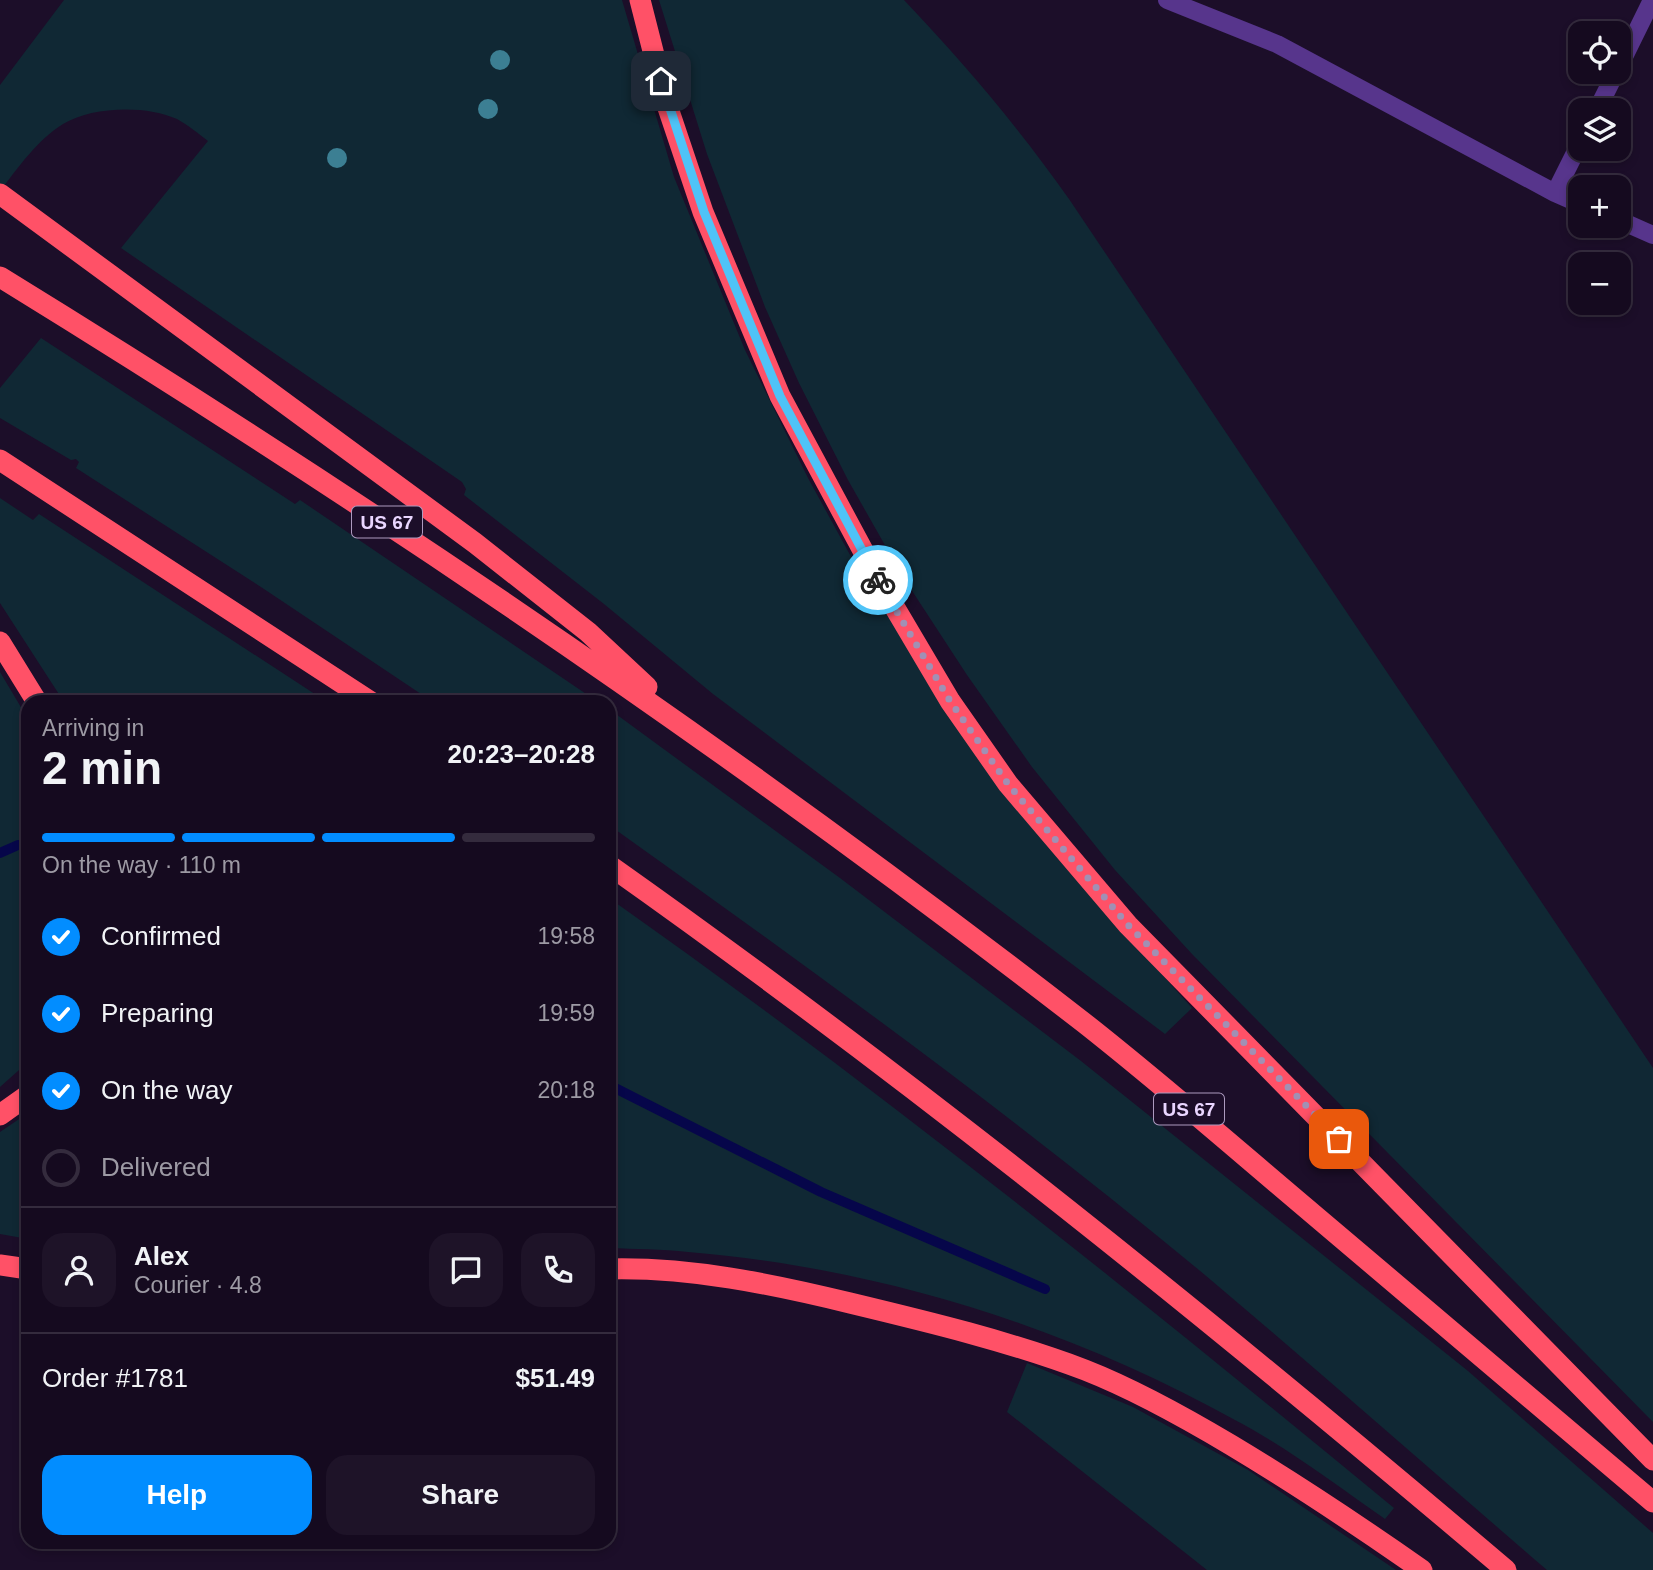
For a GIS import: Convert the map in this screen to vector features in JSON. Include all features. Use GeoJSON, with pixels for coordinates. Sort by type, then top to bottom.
{"type":"FeatureCollection","features":[{"type":"Feature","properties":{"kind":"highway"},"geometry":{"type":"LineString","coordinates":[[640,0],[666,102],[704,212],[780,396],[882,586],[950,701],[979,743],[1008,784],[1128,925],[1653,1460]]}},
{"type":"Feature","properties":{"kind":"highway"},"geometry":{"type":"LineString","coordinates":[[0,194],[475,542],[588,632],[705,740]]}},
{"type":"Feature","properties":{"kind":"highway","name":"US 67"},"geometry":{"type":"LineString","coordinates":[[0,277],[391,525],[705,740],[875,863],[1086,1025],[1653,1502]]}},
{"type":"Feature","properties":{"kind":"highway"},"geometry":{"type":"LineString","coordinates":[[0,460],[360,695]]}},
{"type":"Feature","properties":{"kind":"highway"},"geometry":{"type":"LineString","coordinates":[[0,642],[33,695]]}},
{"type":"Feature","properties":{"kind":"highway"},"geometry":{"type":"LineString","coordinates":[[616,870],[827,1023],[1035,1181],[1352,1440],[1506,1570]]}},
{"type":"Feature","properties":{"kind":"highway"},"geometry":{"type":"LineString","coordinates":[[0,1115],[21,1100]]}},
{"type":"Feature","properties":{"kind":"highway"},"geometry":{"type":"LineString","coordinates":[[0,1265],[21,1268]]}},
{"type":"Feature","properties":{"kind":"highway"},"geometry":{"type":"LineString","coordinates":[[616,1269],[642,1268],[726,1278],[818,1295],[993,1339],[1086,1371],[1167,1407],[1346,1517],[1422,1570]]}},
{"type":"Feature","properties":{"kind":"lane"},"geometry":{"type":"LineString","coordinates":[[1167,0],[1277,44],[1568,199]]}},
{"type":"Feature","properties":{"kind":"lane"},"geometry":{"type":"LineString","coordinates":[[1631,43],[1652,0]]}},
{"type":"Feature","properties":{"kind":"lane"},"geometry":{"type":"LineString","coordinates":[[1555,193],[1571,161]]}},
{"type":"Feature","properties":{"kind":"lane"},"geometry":{"type":"LineString","coordinates":[[1631,225],[1653,235]]}},
{"type":"Feature","properties":{"kind":"shaded area"},"geometry":{"type":"Polygon","coordinates":[[[64,0],[622,0],[674,177],[745,350],[808,478],[855,564],[939,695],[1106,912],[1192,1008],[1165,1034],[713,694],[604,604],[464,495],[466,489],[462,482],[121,248],[208,141],[189,127],[177,119],[151,111],[104,111],[75,118],[45,138],[0,191],[0,85],[64,0]]]}},
{"type":"Feature","properties":{"kind":"shaded area"},"geometry":{"type":"Polygon","coordinates":[[[659,0],[904,0],[990,96],[1069,199],[1653,1068],[1653,1422],[1192,954],[1115,870],[1032,767],[967,675],[903,577],[848,480],[799,383],[765,307],[707,154],[659,0]]]}},
{"type":"Feature","properties":{"kind":"shaded area"},"geometry":{"type":"Polygon","coordinates":[[[41,338],[295,504],[300,500],[588,695],[423,695],[76,468],[79,462],[76,459],[71,460],[0,418],[0,388],[41,338]]]}},
{"type":"Feature","properties":{"kind":"shaded area"},"geometry":{"type":"Polygon","coordinates":[[[0,498],[33,520],[39,514],[316,695],[59,695],[0,603],[0,498]]]}},
{"type":"Feature","properties":{"kind":"shaded area"},"geometry":{"type":"Polygon","coordinates":[[[0,672],[21,707],[21,1068],[0,1087],[0,672]]]}},
{"type":"Feature","properties":{"kind":"shaded area"},"geometry":{"type":"Polygon","coordinates":[[[616,714],[840,878],[1081,1061],[1468,1371],[1653,1533],[1653,1570],[1547,1570],[1133,1216],[911,1044],[616,830],[616,714]]]}},
{"type":"Feature","properties":{"kind":"shaded area"},"geometry":{"type":"Polygon","coordinates":[[[616,903],[909,1119],[1394,1508],[1385,1519],[1312,1467],[1235,1420],[1171,1387],[1039,1330],[970,1307],[831,1272],[760,1260],[678,1251],[616,1248],[616,903]]]}},
{"type":"Feature","properties":{"kind":"shaded area"},"geometry":{"type":"Polygon","coordinates":[[[21,1118],[21,1238],[0,1234],[0,1132],[21,1118]]]}},
{"type":"Feature","properties":{"kind":"shaded area"},"geometry":{"type":"Polygon","coordinates":[[[1027,1363],[1133,1407],[1248,1470],[1396,1570],[1207,1570],[1007,1412],[1027,1363]]]}},
{"type":"Feature","properties":{"kind":"waterway"},"geometry":{"type":"LineString","coordinates":[[0,853],[18,845]]}},
{"type":"Feature","properties":{"kind":"waterway"},"geometry":{"type":"LineString","coordinates":[[616,1089],[821,1192],[1045,1289]]}},
{"type":"Feature","properties":{"kind":"way so far"},"geometry":{"type":"LineString","coordinates":[[878,580],[950,701],[1008,784],[1128,925],[1339,1139]]}},
{"type":"Feature","properties":{"kind":"route"},"geometry":{"type":"LineString","coordinates":[[661,81],[704,212],[780,396],[878,580]]}}]}
